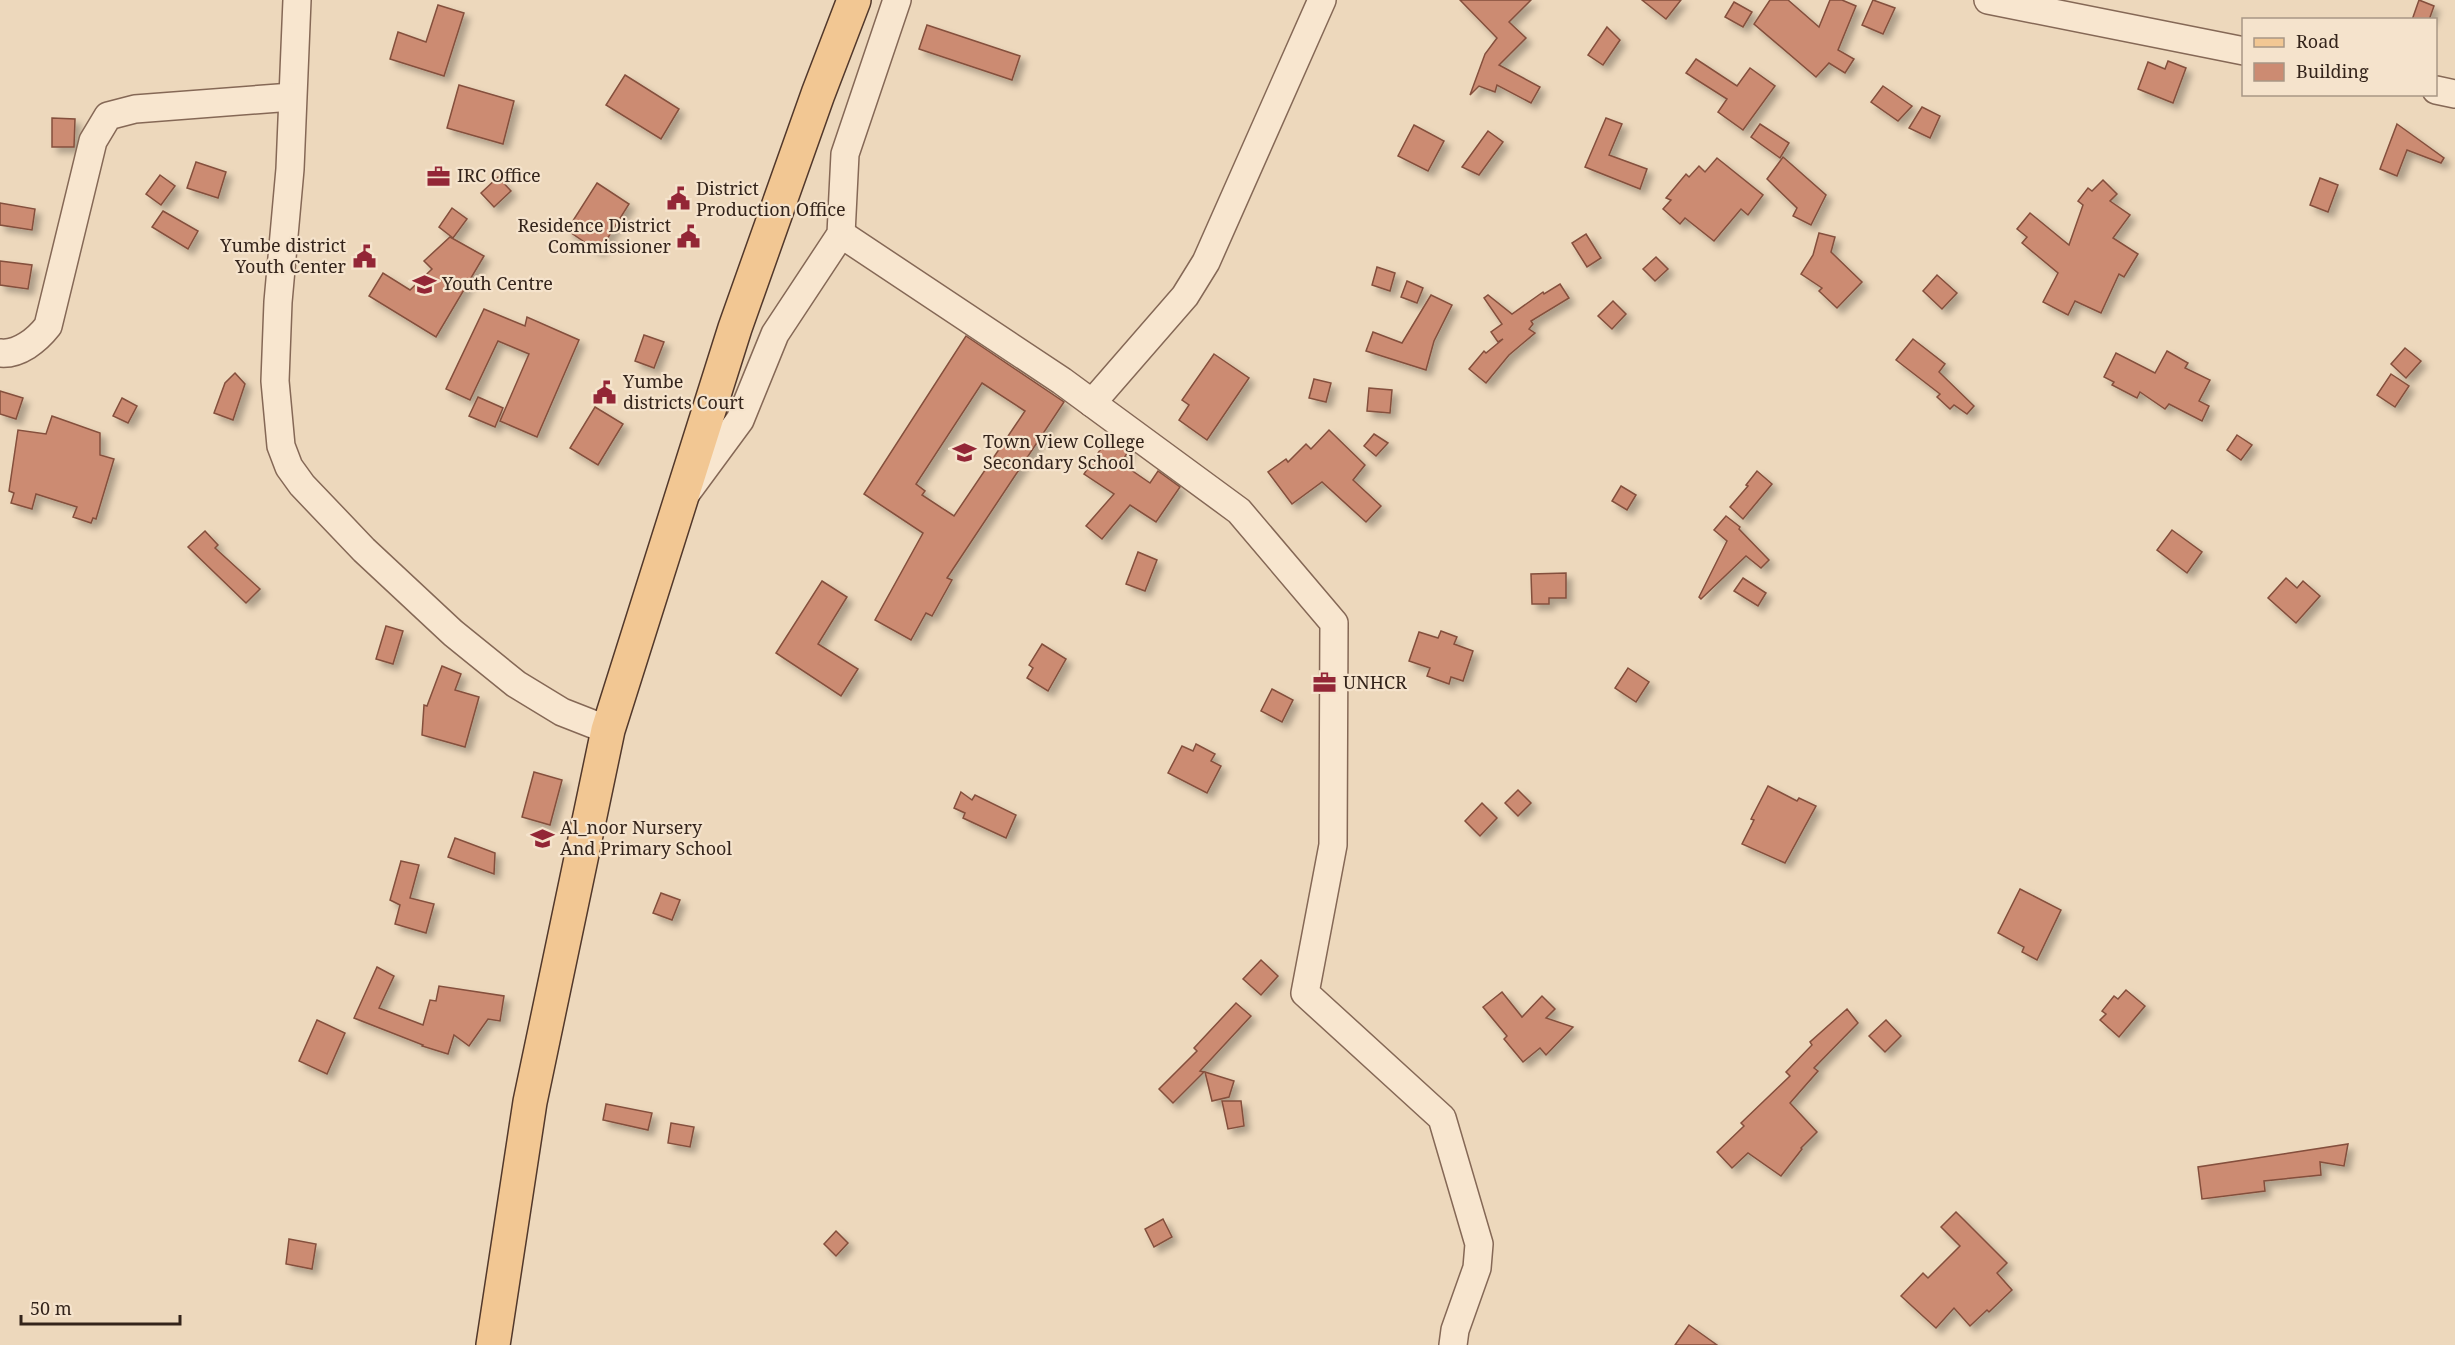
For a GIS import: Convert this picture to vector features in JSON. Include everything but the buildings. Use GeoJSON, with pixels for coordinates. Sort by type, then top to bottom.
{"type":"FeatureCollection","features":[{"type":"Feature","properties":{"kind":"main road"},"geometry":{"type":"LineString","coordinates":[[493,1345],[530,1102],[608,730],[735,328],[854,0]]}},
{"type":"Feature","properties":{"kind":"street"},"geometry":{"type":"LineString","coordinates":[[297,0],[290,169],[278,302],[275,381],[281,446],[289,467],[302,485],[364,550],[453,633],[516,684],[562,712],[608,730]]}},
{"type":"Feature","properties":{"kind":"street"},"geometry":{"type":"LineString","coordinates":[[681,499],[740,420],[775,334],[841,234],[845,154],[897,0]]}},
{"type":"Feature","properties":{"kind":"street"},"geometry":{"type":"LineString","coordinates":[[1092,403],[1185,296],[1206,262],[1322,0]]}},
{"type":"Feature","properties":{"kind":"street"},"geometry":{"type":"LineString","coordinates":[[1989,0],[2242,51]]}},
{"type":"Feature","properties":{"kind":"street"},"geometry":{"type":"LineString","coordinates":[[2437,90],[2455,94]]}},
{"type":"Feature","properties":{"kind":"street"},"geometry":{"type":"LineString","coordinates":[[0,353],[6,354],[35,341],[48,326],[93,141],[108,116],[135,109],[292,97]]}},
{"type":"Feature","properties":{"kind":"street"},"geometry":{"type":"LineString","coordinates":[[841,234],[1062,381],[1239,511],[1334,623],[1333,846],[1305,993],[1442,1118],[1479,1244],[1477,1268],[1455,1330],[1453,1345]]}},
{"type":"Feature","properties":{"kind":"place","name":"IRC Office"},"geometry":{"type":"Point","coordinates":[439,176]}},
{"type":"Feature","properties":{"kind":"place","name":"District Production Office"},"geometry":{"type":"Point","coordinates":[678,199]}},
{"type":"Feature","properties":{"kind":"place","name":"Residence District Commissioner"},"geometry":{"type":"Point","coordinates":[689,236]}},
{"type":"Feature","properties":{"kind":"place","name":"Yumbe district Youth Center"},"geometry":{"type":"Point","coordinates":[364,256]}},
{"type":"Feature","properties":{"kind":"place","name":"Youth Centre"},"geometry":{"type":"Point","coordinates":[424,284]}},
{"type":"Feature","properties":{"kind":"place","name":"Yumbe districts Court"},"geometry":{"type":"Point","coordinates":[605,392]}},
{"type":"Feature","properties":{"kind":"place","name":"Town View College Secondary School"},"geometry":{"type":"Point","coordinates":[965,452]}},
{"type":"Feature","properties":{"kind":"place","name":"UNHCR"},"geometry":{"type":"Point","coordinates":[1325,683]}},
{"type":"Feature","properties":{"kind":"place","name":"Al_noor Nursery And Primary School"},"geometry":{"type":"Point","coordinates":[542,838]}}]}
